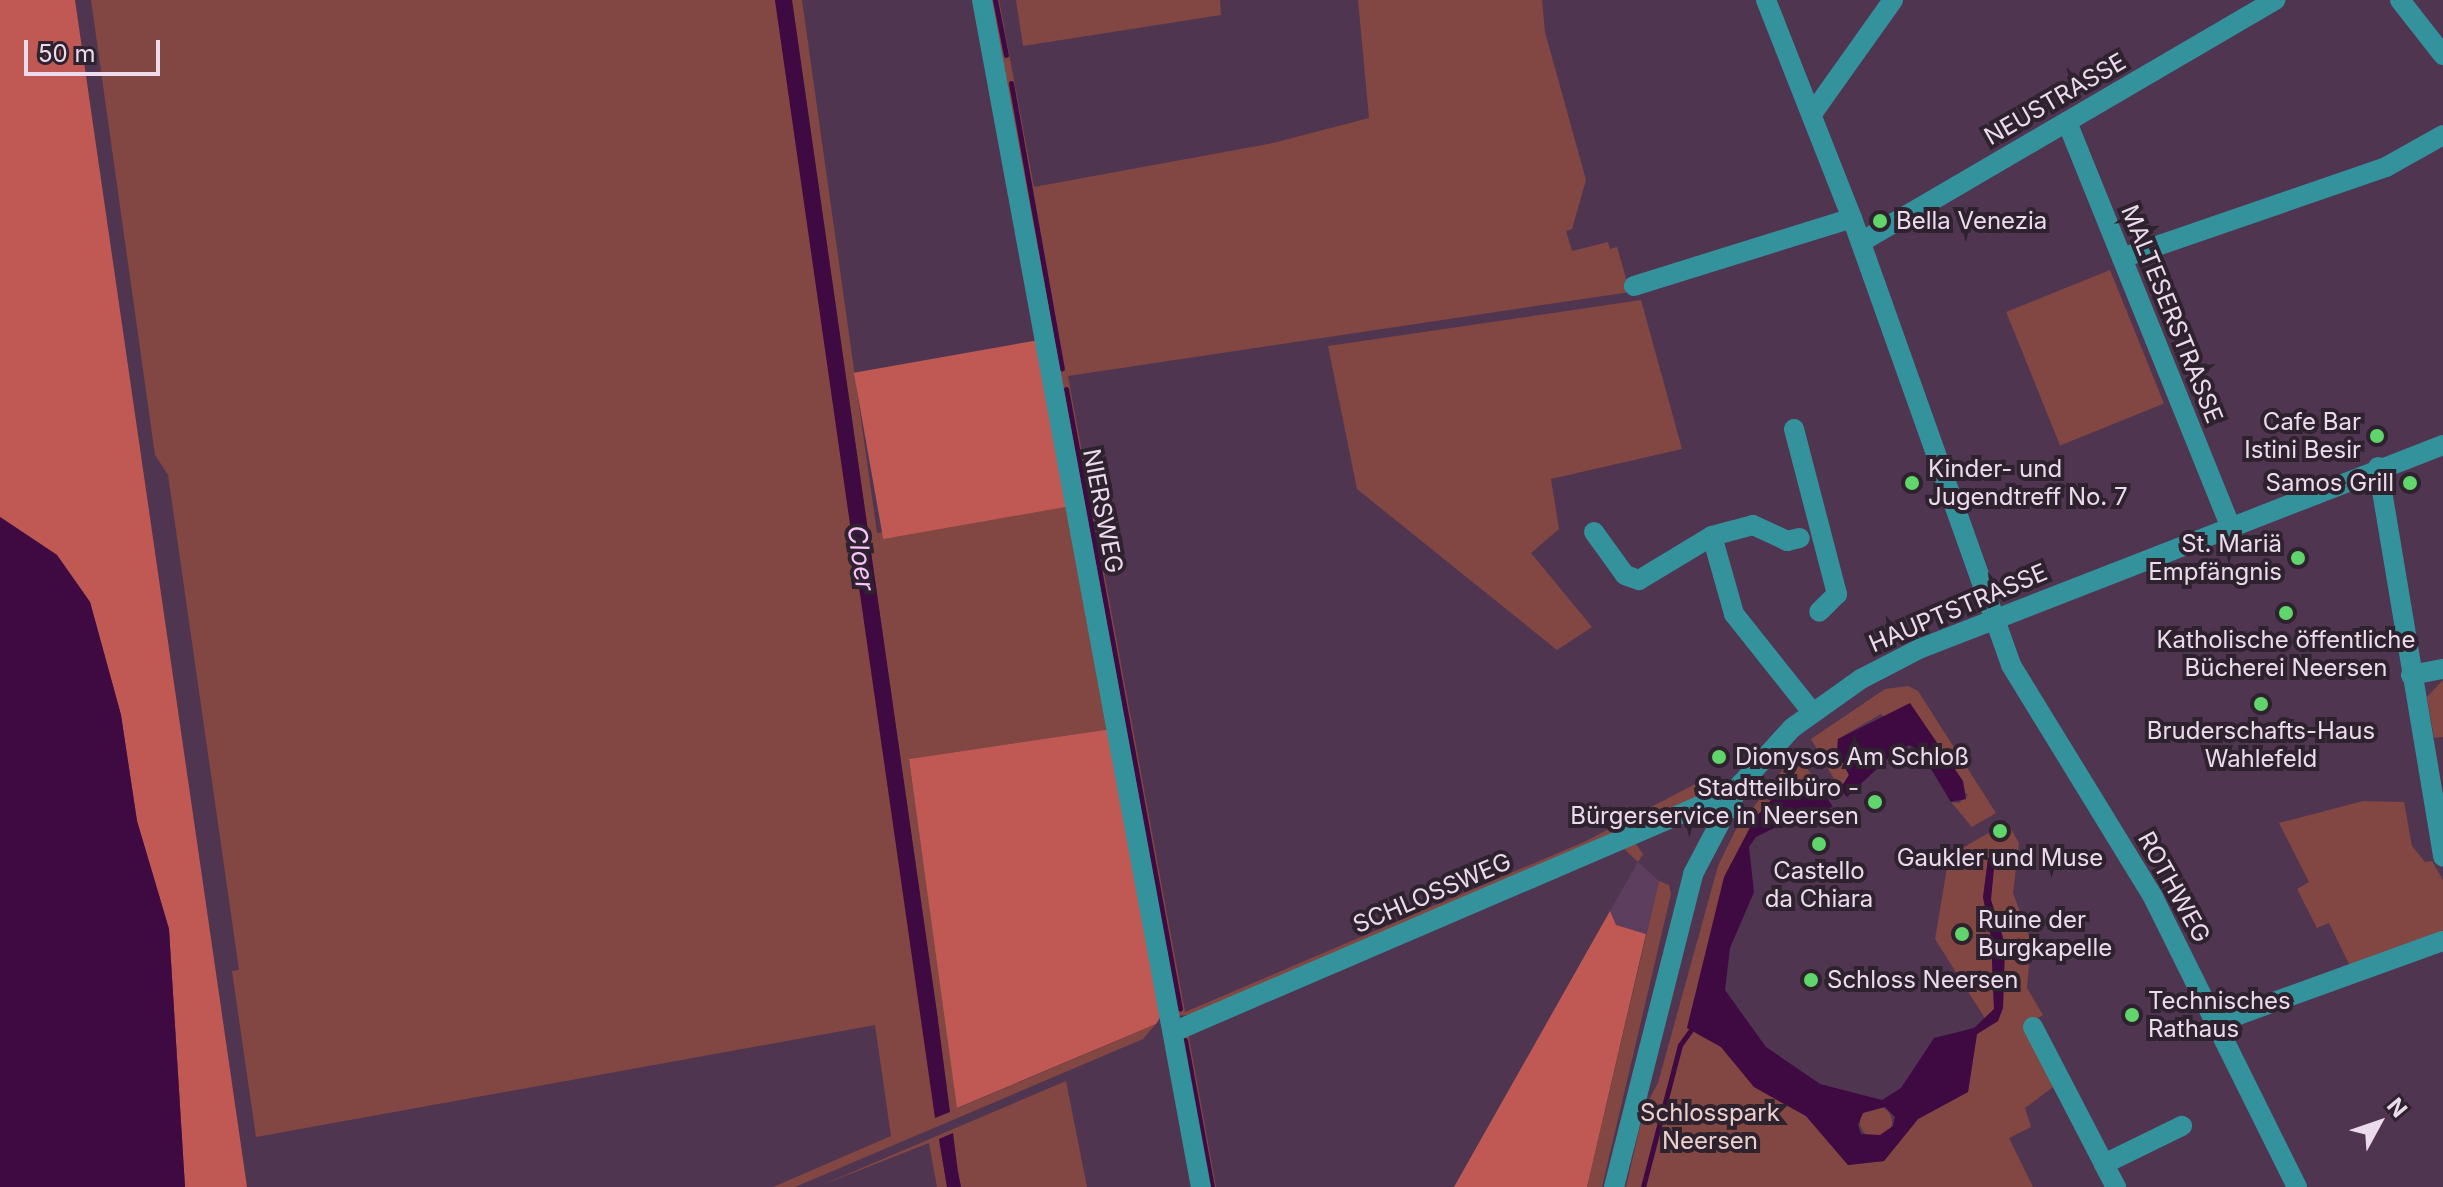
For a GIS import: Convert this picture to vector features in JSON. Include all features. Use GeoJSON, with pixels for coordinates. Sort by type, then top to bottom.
{"type":"FeatureCollection","features":[{"type":"Feature","properties":{"kind":"street","name":"NIERSWEG"},"geometry":{"type":"LineString","coordinates":[[982,0],[1201,1187]]}},
{"type":"Feature","properties":{"kind":"street","name":"ROTHWEG"},"geometry":{"type":"LineString","coordinates":[[1766,0],[1861,242],[1993,619],[2016,675],[2141,877],[2297,1187]]}},
{"type":"Feature","properties":{"kind":"street"},"geometry":{"type":"LineString","coordinates":[[1812,114],[1893,0]]}},
{"type":"Feature","properties":{"kind":"street","name":"NEUSTRASSE"},"geometry":{"type":"LineString","coordinates":[[1861,242],[2275,0]]}},
{"type":"Feature","properties":{"kind":"street"},"geometry":{"type":"LineString","coordinates":[[2400,0],[2443,55]]}},
{"type":"Feature","properties":{"kind":"street","name":"MALTESERSTRASSE"},"geometry":{"type":"LineString","coordinates":[[2067,122],[2230,525]]}},
{"type":"Feature","properties":{"kind":"street"},"geometry":{"type":"LineString","coordinates":[[2122,258],[2386,167],[2443,135]]}},
{"type":"Feature","properties":{"kind":"street"},"geometry":{"type":"LineString","coordinates":[[1634,286],[1852,218]]}},
{"type":"Feature","properties":{"kind":"street"},"geometry":{"type":"LineString","coordinates":[[1794,429],[1837,594],[1819,612]]}},
{"type":"Feature","properties":{"kind":"street","name":"HAUPTSTRASSE"},"geometry":{"type":"LineString","coordinates":[[1614,1187],[1693,874],[1740,785],[1812,712],[1907,655],[2378,467],[2443,445]]}},
{"type":"Feature","properties":{"kind":"street"},"geometry":{"type":"LineString","coordinates":[[2378,467],[2443,857]]}},
{"type":"Feature","properties":{"kind":"street"},"geometry":{"type":"LineString","coordinates":[[1594,532],[1625,575],[1639,580],[1712,536],[1753,525],[1787,541],[1800,538]]}},
{"type":"Feature","properties":{"kind":"street"},"geometry":{"type":"LineString","coordinates":[[1712,536],[1734,614],[1812,712]]}},
{"type":"Feature","properties":{"kind":"street"},"geometry":{"type":"LineString","coordinates":[[2411,675],[2443,669]]}},
{"type":"Feature","properties":{"kind":"street","name":"SCHLOSSWEG"},"geometry":{"type":"LineString","coordinates":[[1173,1032],[1711,801]]}},
{"type":"Feature","properties":{"kind":"street"},"geometry":{"type":"LineString","coordinates":[[2216,1023],[2443,941]]}},
{"type":"Feature","properties":{"kind":"street"},"geometry":{"type":"LineString","coordinates":[[2033,1027],[2116,1187]]}},
{"type":"Feature","properties":{"kind":"street"},"geometry":{"type":"LineString","coordinates":[[2104,1164],[2182,1126]]}},
{"type":"Feature","properties":{"kind":"shaded area"},"geometry":{"type":"Polygon","coordinates":[[[0,0],[75,0],[247,1187],[185,1187],[169,929],[137,821],[121,715],[90,602],[57,555],[0,517],[0,0]]]}},
{"type":"Feature","properties":{"kind":"shaded area"},"geometry":{"type":"Polygon","coordinates":[[[1039,340],[1068,506],[883,539],[854,373],[1039,340]]]}},
{"type":"Feature","properties":{"kind":"shaded area"},"geometry":{"type":"Polygon","coordinates":[[[1111,729],[1163,1013],[1156,1024],[957,1108],[909,759],[1111,729]]]}},
{"type":"Feature","properties":{"kind":"shaded area"},"geometry":{"type":"Polygon","coordinates":[[[1638,862],[1659,881],[1646,934],[1616,925],[1610,911],[1638,862]]]}},
{"type":"Feature","properties":{"kind":"shaded area"},"geometry":{"type":"Polygon","coordinates":[[[1610,911],[1616,925],[1646,934],[1587,1187],[1454,1187],[1610,911]]]}},
{"type":"Feature","properties":{"kind":"green space"},"geometry":{"type":"Polygon","coordinates":[[[91,0],[775,0],[936,1117],[938,1020],[792,0],[802,0],[877,533],[1069,506],[1111,729],[909,759],[958,1108],[1156,1024],[1143,1039],[795,1187],[773,1187],[891,1136],[875,1025],[256,1137],[232,971],[239,970],[168,475],[155,455],[91,0]]]}},
{"type":"Feature","properties":{"kind":"green space"},"geometry":{"type":"Polygon","coordinates":[[[989,0],[999,0],[1034,187],[1273,143],[1369,118],[1358,0],[1542,0],[1545,32],[1586,180],[1572,229],[1566,231],[1572,251],[1608,242],[1610,249],[1617,247],[1630,292],[1068,376],[1185,1012],[1586,841],[1699,782],[1695,800],[1200,1014],[1175,1016],[989,0]]]}},
{"type":"Feature","properties":{"kind":"green space"},"geometry":{"type":"Polygon","coordinates":[[[1016,0],[1220,0],[1221,15],[1023,46],[1016,0]]]}},
{"type":"Feature","properties":{"kind":"green space"},"geometry":{"type":"Polygon","coordinates":[[[2110,270],[2164,404],[2060,445],[2006,312],[2110,270]]]}},
{"type":"Feature","properties":{"kind":"green space"},"geometry":{"type":"Polygon","coordinates":[[[1641,300],[1682,449],[1551,479],[1559,529],[1531,553],[1592,627],[1557,650],[1357,489],[1328,346],[1641,300]]]}},
{"type":"Feature","properties":{"kind":"green space"},"geometry":{"type":"Polygon","coordinates":[[[2443,680],[2443,737],[2434,738],[2427,697],[2443,680]]]}},
{"type":"Feature","properties":{"kind":"green space"},"geometry":{"type":"Polygon","coordinates":[[[1908,686],[1918,691],[1996,813],[1972,827],[1951,802],[1959,803],[1968,795],[1881,714],[1838,739],[1837,752],[1849,775],[1840,789],[1811,739],[1885,689],[1908,686]]]}},
{"type":"Feature","properties":{"kind":"green space","name":"Schlosspark Neersen"},"geometry":{"type":"Polygon","coordinates":[[[1796,752],[1826,796],[1810,799],[1803,786],[1755,818],[1715,919],[1687,1028],[1721,1047],[1754,1087],[1806,1116],[1848,1165],[1884,1161],[1918,1119],[1968,1092],[1977,1034],[1998,1021],[2003,1008],[2005,944],[1991,900],[1983,897],[1991,938],[1994,1009],[1986,1020],[1935,939],[1949,856],[2007,822],[2019,843],[2013,893],[2031,941],[2027,988],[2043,1015],[2025,1026],[2053,1087],[2025,1108],[2031,1127],[2009,1138],[2033,1187],[1626,1187],[1644,1109],[1658,1083],[1718,866],[1735,831],[1796,752]]]}},
{"type":"Feature","properties":{"kind":"green space"},"geometry":{"type":"Polygon","coordinates":[[[2363,801],[2404,802],[2412,846],[2425,862],[2432,861],[2443,880],[2443,933],[2350,966],[2329,923],[2317,928],[2297,889],[2309,882],[2279,823],[2363,801]]]}},
{"type":"Feature","properties":{"kind":"green space"},"geometry":{"type":"Polygon","coordinates":[[[1636,844],[1643,854],[1638,862],[1622,847],[1221,1018],[1623,845],[1636,844]]]}},
{"type":"Feature","properties":{"kind":"green space"},"geometry":{"type":"Polygon","coordinates":[[[1659,881],[1669,885],[1671,894],[1602,1187],[1587,1187],[1659,881]]]}},
{"type":"Feature","properties":{"kind":"green space"},"geometry":{"type":"Polygon","coordinates":[[[1188,1032],[1216,1187],[1207,1187],[1179,1036],[1188,1032]]]}},
{"type":"Feature","properties":{"kind":"green space"},"geometry":{"type":"Polygon","coordinates":[[[1066,1081],[1087,1187],[961,1187],[958,1172],[939,1140],[947,1187],[937,1187],[929,1143],[817,1187],[1066,1081]]]}},
{"type":"Feature","properties":{"kind":"green space"},"geometry":{"type":"Polygon","coordinates":[[[1876,1106],[1887,1111],[1892,1122],[1887,1133],[1876,1138],[1865,1133],[1860,1122],[1865,1111],[1876,1106]]]}},
{"type":"Feature","properties":{"kind":"water","name":"Cloer"},"geometry":{"type":"Polygon","coordinates":[[[775,0],[792,0],[938,1020],[950,1112],[935,1118],[775,0]]]}},
{"type":"Feature","properties":{"kind":"water"},"geometry":{"type":"Polygon","coordinates":[[[0,517],[57,555],[90,602],[121,715],[137,821],[169,929],[185,1187],[0,1187],[0,517]]]}},
{"type":"Feature","properties":{"kind":"water"},"geometry":{"type":"Polygon","coordinates":[[[1910,703],[1963,781],[1966,799],[1951,802],[1920,751],[1909,745],[1896,751],[1847,797],[1840,789],[1849,775],[1837,752],[1838,739],[1910,703]]]}},
{"type":"Feature","properties":{"kind":"water"},"geometry":{"type":"Polygon","coordinates":[[[1796,781],[1810,799],[1826,796],[1833,807],[1800,815],[1756,837],[1749,847],[1754,892],[1730,948],[1725,990],[1766,1047],[1820,1084],[1882,1100],[1901,1088],[1934,1038],[1974,1028],[1994,1009],[1991,938],[1983,897],[1988,858],[1995,858],[1991,900],[2005,944],[2003,1008],[1998,1021],[1977,1034],[1968,1092],[1918,1119],[1884,1161],[1848,1165],[1806,1116],[1754,1087],[1721,1047],[1687,1028],[1724,877],[1755,818],[1787,782],[1796,781]],[[1885,1107],[1863,1113],[1858,1125],[1861,1134],[1880,1135],[1893,1126],[1895,1117],[1885,1107]]]}},
{"type":"Feature","properties":{"kind":"water"},"geometry":{"type":"Polygon","coordinates":[[[953,1133],[961,1187],[947,1187],[939,1139],[953,1133]]]}},
{"type":"Feature","properties":{"kind":"waterway"},"geometry":{"type":"LineString","coordinates":[[995,0],[1006,55]]}},
{"type":"Feature","properties":{"kind":"waterway"},"geometry":{"type":"LineString","coordinates":[[1011,83],[1062,368]]}},
{"type":"Feature","properties":{"kind":"waterway"},"geometry":{"type":"LineString","coordinates":[[1066,389],[1180,1009]]}},
{"type":"Feature","properties":{"kind":"waterway"},"geometry":{"type":"LineString","coordinates":[[1643,1187],[1680,1045],[1690,1031]]}},
{"type":"Feature","properties":{"kind":"waterway"},"geometry":{"type":"LineString","coordinates":[[1185,1040],[1212,1187]]}},
{"type":"Feature","properties":{"kind":"place","name":"Bella Venezia"},"geometry":{"type":"Point","coordinates":[1880,221]}},
{"type":"Feature","properties":{"kind":"place","name":"Cafe Bar Istini Besir"},"geometry":{"type":"Point","coordinates":[2377,436]}},
{"type":"Feature","properties":{"kind":"place","name":"Kinder- und Jugendtreff No. 7"},"geometry":{"type":"Point","coordinates":[1912,483]}},
{"type":"Feature","properties":{"kind":"place","name":"Samos Grill"},"geometry":{"type":"Point","coordinates":[2410,483]}},
{"type":"Feature","properties":{"kind":"place","name":"St. Mariä Empfängnis"},"geometry":{"type":"Point","coordinates":[2298,558]}},
{"type":"Feature","properties":{"kind":"place","name":"Katholische öffentliche Bücherei Neersen"},"geometry":{"type":"Point","coordinates":[2286,613]}},
{"type":"Feature","properties":{"kind":"place","name":"Bruderschafts-Haus Wahlefeld"},"geometry":{"type":"Point","coordinates":[2261,704]}},
{"type":"Feature","properties":{"kind":"place","name":"Dionysos Am Schloß"},"geometry":{"type":"Point","coordinates":[1719,757]}},
{"type":"Feature","properties":{"kind":"place","name":"Stadtteilbüro - Bürgerservice in Neersen"},"geometry":{"type":"Point","coordinates":[1875,802]}},
{"type":"Feature","properties":{"kind":"place","name":"Gaukler und Muse"},"geometry":{"type":"Point","coordinates":[2000,831]}},
{"type":"Feature","properties":{"kind":"place","name":"Castello da Chiara"},"geometry":{"type":"Point","coordinates":[1819,844]}},
{"type":"Feature","properties":{"kind":"place","name":"Ruine der Burgkapelle"},"geometry":{"type":"Point","coordinates":[1962,934]}},
{"type":"Feature","properties":{"kind":"place","name":"Schloss Neersen"},"geometry":{"type":"Point","coordinates":[1811,980]}},
{"type":"Feature","properties":{"kind":"place","name":"Technisches Rathaus"},"geometry":{"type":"Point","coordinates":[2132,1015]}}]}
